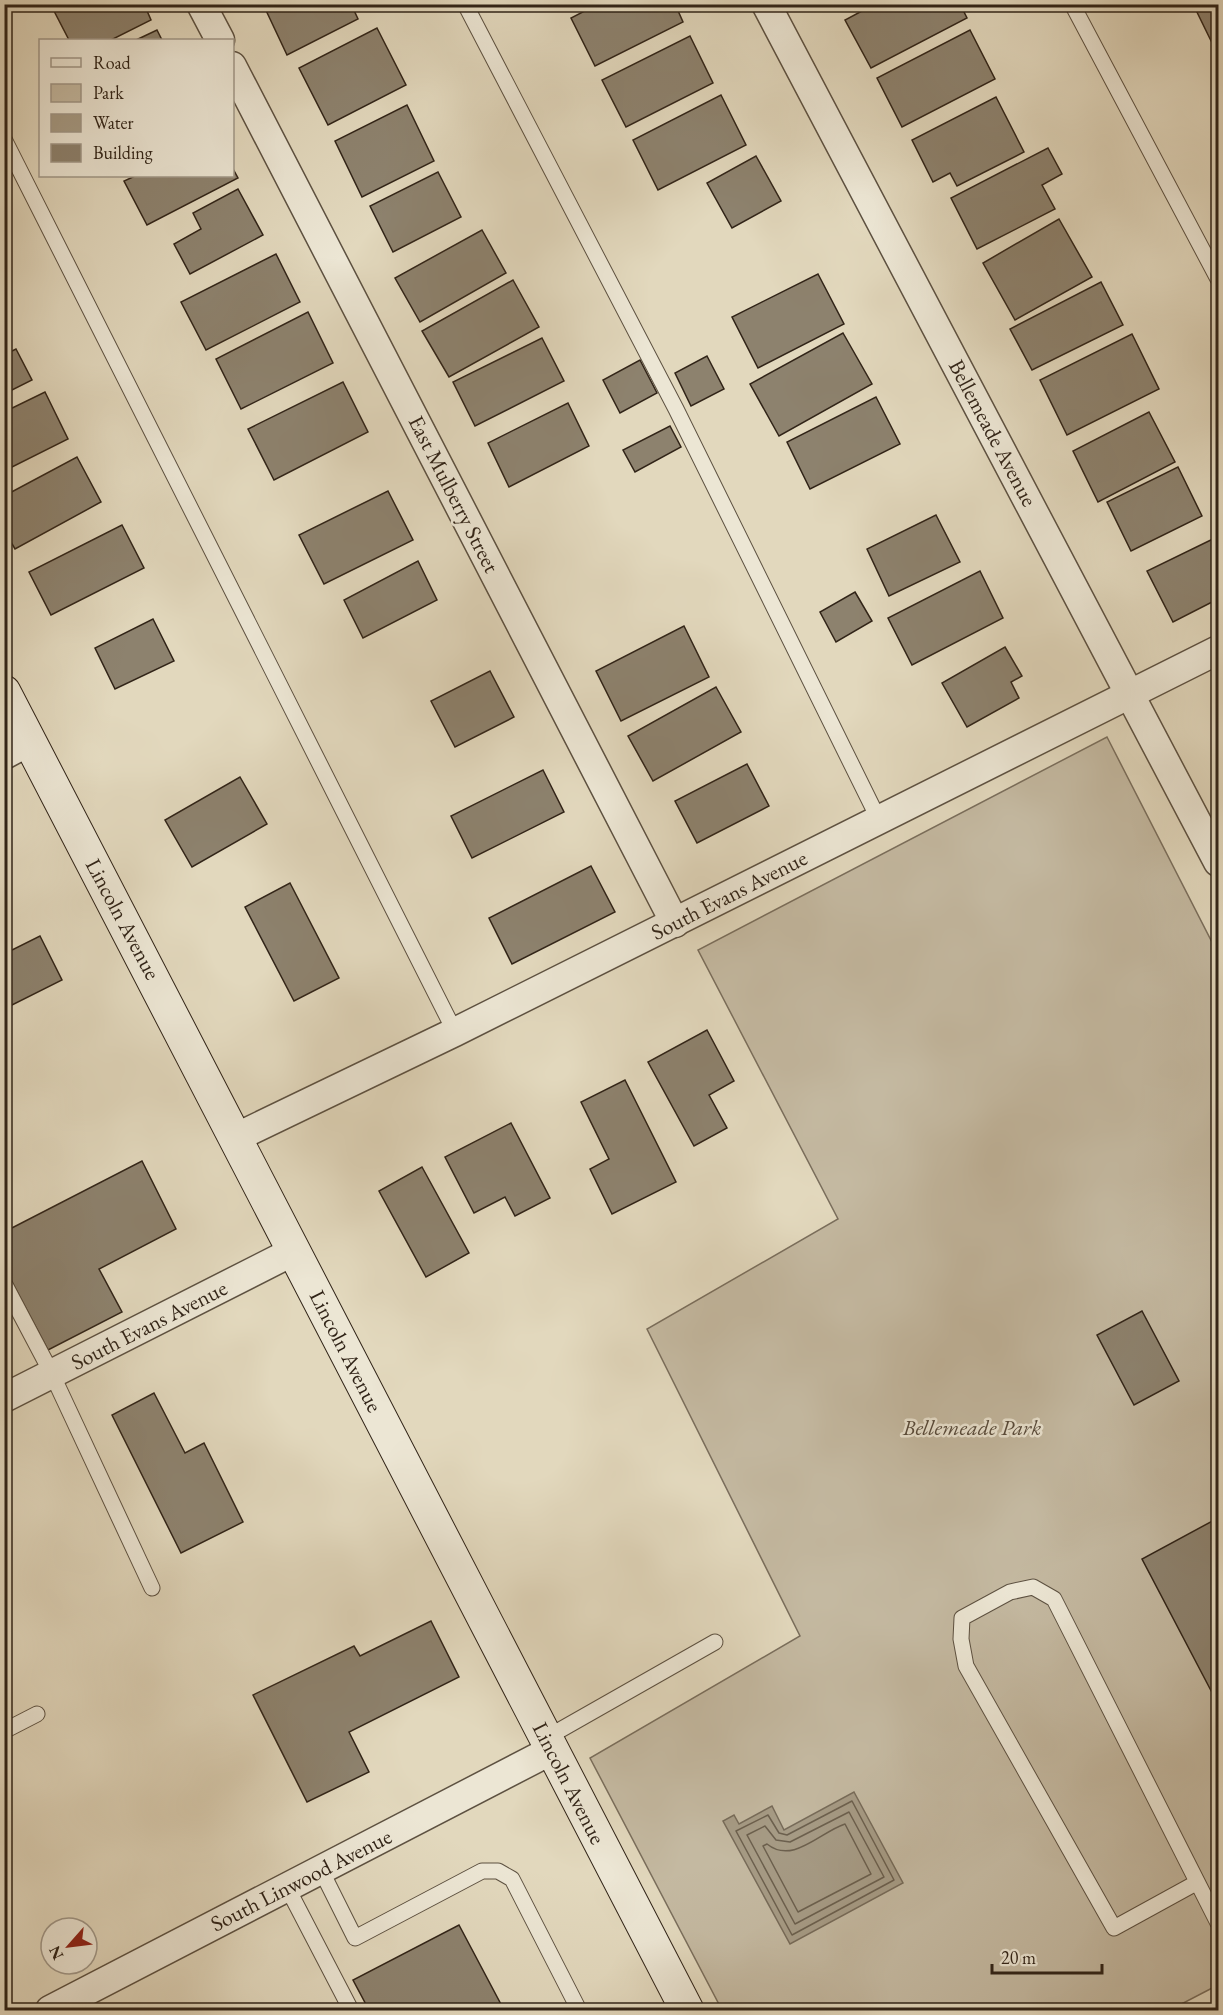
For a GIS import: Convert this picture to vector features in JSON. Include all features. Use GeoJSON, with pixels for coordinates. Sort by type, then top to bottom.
{"type":"FeatureCollection","features":[{"type":"Feature","properties":{"kind":"street"},"geometry":{"type":"LineString","coordinates":[[201,4],[219,39]]}},
{"type":"Feature","properties":{"kind":"street","name":"Bellemeade Avenue"},"geometry":{"type":"LineString","coordinates":[[766,4],[1218,862]]}},
{"type":"Feature","properties":{"kind":"street","name":"East Mulberry Street"},"geometry":{"type":"LineString","coordinates":[[234,70],[675,923]]}},
{"type":"Feature","properties":{"kind":"street","name":"South Evans Avenue"},"geometry":{"type":"LineString","coordinates":[[237,1137],[675,923],[1218,650]]}},
{"type":"Feature","properties":{"kind":"street","name":"Lincoln Avenue"},"geometry":{"type":"LineString","coordinates":[[4,692],[17,748],[237,1137],[687,2010]]}},
{"type":"Feature","properties":{"kind":"street","name":"South Evans Avenue"},"geometry":{"type":"LineString","coordinates":[[4,1398],[294,1251]]}},
{"type":"Feature","properties":{"kind":"street","name":"South Linwood Avenue"},"geometry":{"type":"LineString","coordinates":[[50,2010],[321,1870],[549,1744]]}},
{"type":"Feature","properties":{"kind":"lane"},"geometry":{"type":"LineString","coordinates":[[465,4],[676,409],[879,820]]}},
{"type":"Feature","properties":{"kind":"lane"},"geometry":{"type":"LineString","coordinates":[[1072,4],[1218,279]]}},
{"type":"Feature","properties":{"kind":"lane"},"geometry":{"type":"LineString","coordinates":[[4,139],[297,714],[455,1032]]}},
{"type":"Feature","properties":{"kind":"lane"},"geometry":{"type":"LineString","coordinates":[[4,1283],[52,1374],[152,1588]]}},
{"type":"Feature","properties":{"kind":"lane"},"geometry":{"type":"LineString","coordinates":[[1196,1883],[1114,1928],[966,1666],[961,1639],[962,1618],[1010,1592],[1033,1587],[1054,1599],[1218,1923]]}},
{"type":"Feature","properties":{"kind":"lane"},"geometry":{"type":"LineString","coordinates":[[549,1744],[715,1642]]}},
{"type":"Feature","properties":{"kind":"lane"},"geometry":{"type":"LineString","coordinates":[[4,1731],[37,1714]]}},
{"type":"Feature","properties":{"kind":"lane"},"geometry":{"type":"LineString","coordinates":[[321,1870],[355,1938],[482,1872],[498,1871],[512,1879],[579,2010]]}},
{"type":"Feature","properties":{"kind":"lane"},"geometry":{"type":"LineString","coordinates":[[287,1887],[351,2010]]}},
{"type":"Feature","properties":{"kind":"green space","name":"Bellemeade Park"},"geometry":{"type":"Polygon","coordinates":[[[1107,737],[1218,954],[1218,1985],[1170,2010],[722,2010],[590,1758],[800,1636],[647,1329],[838,1219],[698,950],[1107,737]]]}},
{"type":"Feature","properties":{"kind":"water"},"geometry":{"type":"Polygon","coordinates":[[[854,1792],[903,1883],[790,1944],[723,1821],[734,1815],[739,1824],[772,1806],[784,1830],[854,1792]]]}},
{"type":"Feature","properties":{"kind":"building"},"geometry":{"type":"Polygon","coordinates":[[[62,4],[144,4],[151,20],[113,39],[68,39],[53,9],[62,4]]]}},
{"type":"Feature","properties":{"kind":"building"},"geometry":{"type":"Polygon","coordinates":[[[263,4],[351,4],[358,19],[287,55],[263,4]]]}},
{"type":"Feature","properties":{"kind":"building"},"geometry":{"type":"Polygon","coordinates":[[[598,4],[675,4],[683,22],[595,66],[571,18],[598,4]]]}},
{"type":"Feature","properties":{"kind":"building"},"geometry":{"type":"Polygon","coordinates":[[[875,4],[960,4],[967,18],[871,68],[845,20],[875,4]]]}},
{"type":"Feature","properties":{"kind":"building"},"geometry":{"type":"Polygon","coordinates":[[[1193,4],[1218,4],[1218,47],[1215,49],[1193,4]]]}},
{"type":"Feature","properties":{"kind":"building"},"geometry":{"type":"Polygon","coordinates":[[[377,28],[406,85],[328,125],[299,68],[377,28]]]}},
{"type":"Feature","properties":{"kind":"building"},"geometry":{"type":"Polygon","coordinates":[[[157,30],[162,39],[138,39],[157,30]]]}},
{"type":"Feature","properties":{"kind":"building"},"geometry":{"type":"Polygon","coordinates":[[[970,30],[995,79],[902,127],[877,78],[970,30]]]}},
{"type":"Feature","properties":{"kind":"building"},"geometry":{"type":"Polygon","coordinates":[[[690,36],[713,83],[626,127],[602,80],[690,36]]]}},
{"type":"Feature","properties":{"kind":"building"},"geometry":{"type":"Polygon","coordinates":[[[721,95],[746,145],[658,190],[633,140],[721,95]]]}},
{"type":"Feature","properties":{"kind":"building"},"geometry":{"type":"Polygon","coordinates":[[[996,97],[1024,152],[957,186],[950,173],[933,182],[912,140],[996,97]]]}},
{"type":"Feature","properties":{"kind":"building"},"geometry":{"type":"Polygon","coordinates":[[[407,105],[434,161],[362,197],[335,141],[407,105]]]}},
{"type":"Feature","properties":{"kind":"building"},"geometry":{"type":"Polygon","coordinates":[[[1048,148],[1062,174],[1042,185],[1055,209],[977,249],[951,198],[1048,148]]]}},
{"type":"Feature","properties":{"kind":"building"},"geometry":{"type":"Polygon","coordinates":[[[756,156],[781,201],[732,228],[707,183],[756,156]]]}},
{"type":"Feature","properties":{"kind":"building"},"geometry":{"type":"Polygon","coordinates":[[[234,171],[238,178],[147,225],[124,181],[133,177],[234,177],[234,171]]]}},
{"type":"Feature","properties":{"kind":"building"},"geometry":{"type":"Polygon","coordinates":[[[438,172],[461,217],[393,252],[370,206],[438,172]]]}},
{"type":"Feature","properties":{"kind":"building"},"geometry":{"type":"Polygon","coordinates":[[[238,189],[263,235],[190,274],[174,244],[201,229],[193,213],[238,189]]]}},
{"type":"Feature","properties":{"kind":"building"},"geometry":{"type":"Polygon","coordinates":[[[1059,219],[1092,277],[1015,320],[983,263],[1059,219]]]}},
{"type":"Feature","properties":{"kind":"building"},"geometry":{"type":"Polygon","coordinates":[[[482,230],[506,273],[420,322],[395,278],[482,230]]]}},
{"type":"Feature","properties":{"kind":"building"},"geometry":{"type":"Polygon","coordinates":[[[276,254],[300,302],[206,350],[181,302],[276,254]]]}},
{"type":"Feature","properties":{"kind":"building"},"geometry":{"type":"Polygon","coordinates":[[[818,274],[844,324],[758,368],[732,317],[818,274]]]}},
{"type":"Feature","properties":{"kind":"building"},"geometry":{"type":"Polygon","coordinates":[[[513,280],[539,327],[449,377],[422,331],[513,280]]]}},
{"type":"Feature","properties":{"kind":"building"},"geometry":{"type":"Polygon","coordinates":[[[1101,282],[1123,325],[1032,370],[1010,329],[1101,282]]]}},
{"type":"Feature","properties":{"kind":"building"},"geometry":{"type":"Polygon","coordinates":[[[308,312],[333,363],[241,409],[216,359],[308,312]]]}},
{"type":"Feature","properties":{"kind":"building"},"geometry":{"type":"Polygon","coordinates":[[[843,333],[872,384],[779,436],[750,384],[843,333]]]}},
{"type":"Feature","properties":{"kind":"building"},"geometry":{"type":"Polygon","coordinates":[[[1132,334],[1159,389],[1067,435],[1040,380],[1132,334]]]}},
{"type":"Feature","properties":{"kind":"building"},"geometry":{"type":"Polygon","coordinates":[[[542,338],[564,381],[475,426],[453,382],[542,338]]]}},
{"type":"Feature","properties":{"kind":"building"},"geometry":{"type":"Polygon","coordinates":[[[16,349],[32,380],[4,394],[4,355],[16,349]]]}},
{"type":"Feature","properties":{"kind":"building"},"geometry":{"type":"Polygon","coordinates":[[[707,356],[724,389],[691,406],[675,373],[707,356]]]}},
{"type":"Feature","properties":{"kind":"building"},"geometry":{"type":"Polygon","coordinates":[[[640,360],[657,393],[620,413],[603,380],[640,360]]]}},
{"type":"Feature","properties":{"kind":"building"},"geometry":{"type":"Polygon","coordinates":[[[343,382],[368,432],[274,480],[248,429],[343,382]]]}},
{"type":"Feature","properties":{"kind":"building"},"geometry":{"type":"Polygon","coordinates":[[[45,392],[68,439],[4,471],[4,412],[45,392]]]}},
{"type":"Feature","properties":{"kind":"building"},"geometry":{"type":"Polygon","coordinates":[[[876,397],[900,444],[810,489],[787,442],[876,397]]]}},
{"type":"Feature","properties":{"kind":"building"},"geometry":{"type":"Polygon","coordinates":[[[568,403],[589,446],[509,487],[488,443],[568,403]]]}},
{"type":"Feature","properties":{"kind":"building"},"geometry":{"type":"Polygon","coordinates":[[[1149,412],[1175,462],[1098,502],[1073,451],[1149,412]]]}},
{"type":"Feature","properties":{"kind":"building"},"geometry":{"type":"Polygon","coordinates":[[[670,426],[681,447],[635,472],[623,450],[670,426]]]}},
{"type":"Feature","properties":{"kind":"building"},"geometry":{"type":"Polygon","coordinates":[[[77,457],[101,502],[15,549],[4,530],[4,496],[77,457]]]}},
{"type":"Feature","properties":{"kind":"building"},"geometry":{"type":"Polygon","coordinates":[[[1178,467],[1202,516],[1131,551],[1107,502],[1178,467]]]}},
{"type":"Feature","properties":{"kind":"building"},"geometry":{"type":"Polygon","coordinates":[[[388,491],[413,540],[324,584],[299,535],[388,491]]]}},
{"type":"Feature","properties":{"kind":"building"},"geometry":{"type":"Polygon","coordinates":[[[936,515],[960,562],[889,596],[867,549],[936,515]]]}},
{"type":"Feature","properties":{"kind":"building"},"geometry":{"type":"Polygon","coordinates":[[[122,525],[144,568],[51,615],[29,572],[122,525]]]}},
{"type":"Feature","properties":{"kind":"building"},"geometry":{"type":"Polygon","coordinates":[[[1217,537],[1218,599],[1173,622],[1147,571],[1217,537]]]}},
{"type":"Feature","properties":{"kind":"building"},"geometry":{"type":"Polygon","coordinates":[[[418,561],[437,600],[363,638],[344,600],[418,561]]]}},
{"type":"Feature","properties":{"kind":"building"},"geometry":{"type":"Polygon","coordinates":[[[980,571],[1003,618],[912,665],[888,618],[980,571]]]}},
{"type":"Feature","properties":{"kind":"building"},"geometry":{"type":"Polygon","coordinates":[[[855,592],[872,621],[836,642],[820,612],[855,592]]]}},
{"type":"Feature","properties":{"kind":"building"},"geometry":{"type":"Polygon","coordinates":[[[153,619],[174,661],[115,689],[95,648],[153,619]]]}},
{"type":"Feature","properties":{"kind":"building"},"geometry":{"type":"Polygon","coordinates":[[[684,626],[709,677],[621,721],[596,671],[684,626]]]}},
{"type":"Feature","properties":{"kind":"building"},"geometry":{"type":"Polygon","coordinates":[[[1005,647],[1022,676],[1011,682],[1019,698],[967,727],[942,683],[1005,647]]]}},
{"type":"Feature","properties":{"kind":"building"},"geometry":{"type":"Polygon","coordinates":[[[490,671],[514,717],[455,747],[431,701],[490,671]]]}},
{"type":"Feature","properties":{"kind":"building"},"geometry":{"type":"Polygon","coordinates":[[[716,687],[741,732],[653,781],[628,736],[716,687]]]}},
{"type":"Feature","properties":{"kind":"building"},"geometry":{"type":"Polygon","coordinates":[[[747,764],[769,806],[697,843],[675,801],[747,764]]]}},
{"type":"Feature","properties":{"kind":"building"},"geometry":{"type":"Polygon","coordinates":[[[543,770],[564,812],[472,858],[451,816],[543,770]]]}},
{"type":"Feature","properties":{"kind":"building"},"geometry":{"type":"Polygon","coordinates":[[[240,777],[267,824],[192,867],[165,820],[240,777]]]}},
{"type":"Feature","properties":{"kind":"building"},"geometry":{"type":"Polygon","coordinates":[[[591,866],[615,912],[512,964],[489,918],[591,866]]]}},
{"type":"Feature","properties":{"kind":"building"},"geometry":{"type":"Polygon","coordinates":[[[290,883],[339,978],[294,1001],[245,907],[290,883]]]}},
{"type":"Feature","properties":{"kind":"building"},"geometry":{"type":"Polygon","coordinates":[[[40,936],[62,980],[4,1009],[4,954],[40,936]]]}},
{"type":"Feature","properties":{"kind":"building"},"geometry":{"type":"Polygon","coordinates":[[[707,1030],[734,1081],[709,1095],[727,1128],[694,1146],[648,1062],[707,1030]]]}},
{"type":"Feature","properties":{"kind":"building"},"geometry":{"type":"Polygon","coordinates":[[[625,1080],[676,1182],[612,1214],[590,1169],[609,1159],[581,1102],[625,1080]]]}},
{"type":"Feature","properties":{"kind":"building"},"geometry":{"type":"Polygon","coordinates":[[[511,1123],[550,1198],[515,1216],[505,1197],[474,1213],[445,1157],[511,1123]]]}},
{"type":"Feature","properties":{"kind":"building"},"geometry":{"type":"Polygon","coordinates":[[[142,1161],[176,1229],[99,1269],[122,1312],[48,1350],[4,1267],[4,1232],[142,1161]]]}},
{"type":"Feature","properties":{"kind":"building"},"geometry":{"type":"Polygon","coordinates":[[[422,1167],[469,1253],[426,1277],[379,1191],[422,1167]]]}},
{"type":"Feature","properties":{"kind":"building"},"geometry":{"type":"Polygon","coordinates":[[[1142,1311],[1179,1381],[1134,1405],[1097,1335],[1142,1311]]]}},
{"type":"Feature","properties":{"kind":"building"},"geometry":{"type":"Polygon","coordinates":[[[154,1393],[185,1453],[204,1443],[243,1522],[181,1553],[112,1415],[154,1393]]]}},
{"type":"Feature","properties":{"kind":"building"},"geometry":{"type":"Polygon","coordinates":[[[1218,1518],[1218,1704],[1142,1559],[1218,1518]]]}},
{"type":"Feature","properties":{"kind":"building"},"geometry":{"type":"Polygon","coordinates":[[[431,1621],[459,1677],[349,1732],[369,1772],[307,1802],[253,1695],[354,1646],[360,1656],[431,1621]]]}},
{"type":"Feature","properties":{"kind":"building"},"geometry":{"type":"Polygon","coordinates":[[[459,1925],[504,2010],[369,2010],[353,1980],[459,1925]]]}}]}
